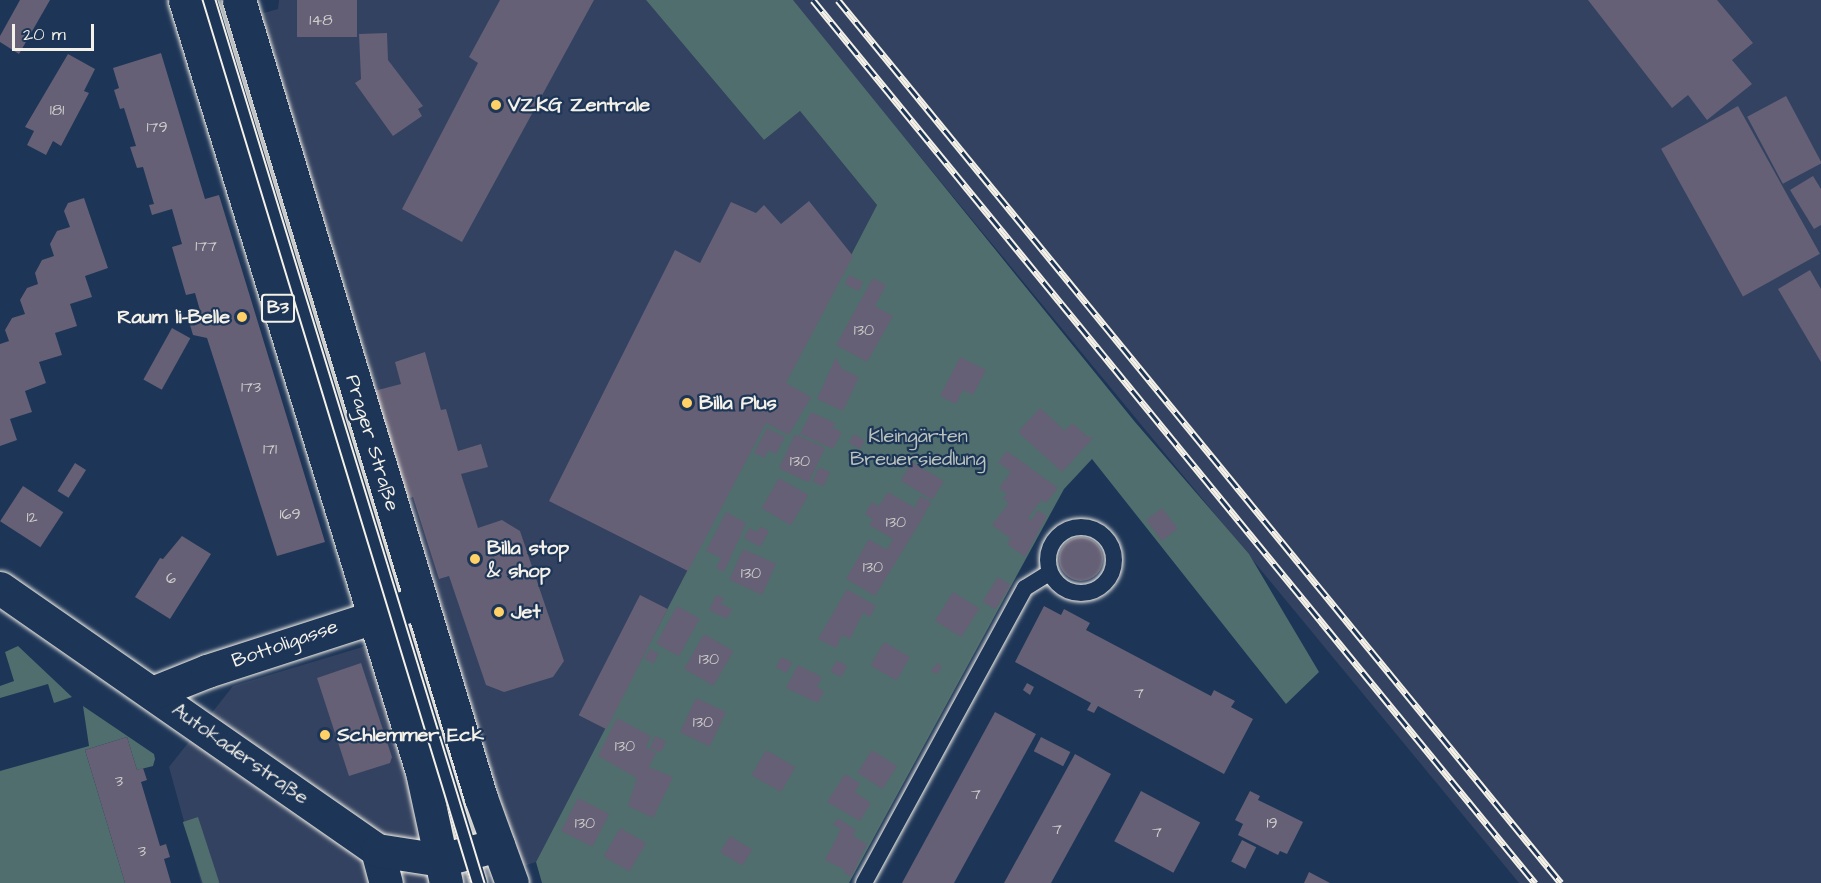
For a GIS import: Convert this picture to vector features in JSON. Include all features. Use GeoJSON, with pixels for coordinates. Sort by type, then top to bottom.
{"type":"FeatureCollection","features":[{"type":"Feature","properties":{"kind":"main road","name":"Prager Straße"},"geometry":{"type":"LineString","coordinates":[[185,0],[396,609],[422,772],[467,865],[512,883]]}},
{"type":"Feature","properties":{"kind":"main road","name":"Prager Straße"},"geometry":{"type":"LineString","coordinates":[[239,0],[396,609],[467,865]]}},
{"type":"Feature","properties":{"kind":"main road","name":"Autokaderstraße"},"geometry":{"type":"LineString","coordinates":[[0,588],[377,850],[467,865]]}},
{"type":"Feature","properties":{"kind":"main road","name":"Bottoligasse"},"geometry":{"type":"LineString","coordinates":[[152,693],[396,609]]}},
{"type":"Feature","properties":{"kind":"main road"},"geometry":{"type":"LineString","coordinates":[[377,850],[386,883]]}},
{"type":"Feature","properties":{"kind":"lane"},"geometry":{"type":"LineString","coordinates":[[209,0],[396,609]]}},
{"type":"Feature","properties":{"kind":"lane"},"geometry":{"type":"LineString","coordinates":[[1086,527],[1097,531],[1112,547],[1112,572],[1095,591],[1069,592],[1050,573],[1050,546],[1065,530],[1086,527]]}},
{"type":"Feature","properties":{"kind":"lane"},"geometry":{"type":"LineString","coordinates":[[864,883],[1025,588],[1050,573]]}},
{"type":"Feature","properties":{"kind":"shaded area"},"geometry":{"type":"Polygon","coordinates":[[[279,0],[646,0],[764,140],[800,111],[877,205],[536,862],[481,880],[483,883],[201,883],[169,767],[233,686],[402,635],[217,26],[278,9],[279,0]]]}},
{"type":"Feature","properties":{"kind":"shaded area"},"geometry":{"type":"Polygon","coordinates":[[[791,0],[1821,0],[1821,883],[1519,883],[791,0]]]}},
{"type":"Feature","properties":{"kind":"green space","name":"Kleingärten Breuersiedlung"},"geometry":{"type":"Polygon","coordinates":[[[646,0],[793,0],[1135,422],[1249,554],[1319,672],[1286,704],[1092,459],[1064,489],[849,883],[542,883],[536,862],[877,205],[800,111],[764,140],[646,0]]]}},
{"type":"Feature","properties":{"kind":"green space"},"geometry":{"type":"Polygon","coordinates":[[[18,646],[72,697],[54,703],[48,684],[0,698],[0,686],[14,681],[5,652],[18,646]]]}},
{"type":"Feature","properties":{"kind":"green space"},"geometry":{"type":"Polygon","coordinates":[[[83,706],[154,754],[153,766],[137,770],[127,737],[85,750],[125,883],[0,883],[0,771],[89,746],[83,706]]]}},
{"type":"Feature","properties":{"kind":"green space"},"geometry":{"type":"Polygon","coordinates":[[[198,817],[219,883],[203,883],[183,822],[198,817]]]}},
{"type":"Feature","properties":{"kind":"building"},"geometry":{"type":"Polygon","coordinates":[[[20,0],[50,0],[19,54],[0,42],[0,36],[20,0]]]}},
{"type":"Feature","properties":{"kind":"building"},"geometry":{"type":"Polygon","coordinates":[[[297,0],[357,0],[357,37],[297,37],[297,0]]]}},
{"type":"Feature","properties":{"kind":"building","name":"VZKG Zentrale"},"geometry":{"type":"Polygon","coordinates":[[[500,0],[594,0],[462,242],[402,209],[478,63],[469,57],[500,0]]]}},
{"type":"Feature","properties":{"kind":"building"},"geometry":{"type":"Polygon","coordinates":[[[1588,0],[1717,0],[1753,43],[1732,60],[1752,84],[1707,120],[1688,95],[1672,108],[1588,0]]]}},
{"type":"Feature","properties":{"kind":"building"},"geometry":{"type":"Polygon","coordinates":[[[387,33],[388,60],[423,106],[418,109],[422,116],[393,136],[355,83],[361,79],[359,34],[387,33]]]}},
{"type":"Feature","properties":{"kind":"building"},"geometry":{"type":"Polygon","coordinates":[[[161,53],[205,199],[219,195],[325,542],[277,556],[207,338],[193,335],[190,325],[201,314],[195,293],[186,295],[172,247],[182,244],[172,209],[152,215],[149,205],[154,204],[143,167],[137,168],[130,147],[136,146],[124,108],[120,109],[114,90],[119,88],[113,68],[161,53]]]}},
{"type":"Feature","properties":{"kind":"building"},"geometry":{"type":"Polygon","coordinates":[[[68,54],[95,69],[84,91],[89,93],[61,146],[53,141],[46,155],[27,145],[34,131],[25,127],[68,54]]]}},
{"type":"Feature","properties":{"kind":"building"},"geometry":{"type":"Polygon","coordinates":[[[1786,96],[1821,163],[1783,184],[1747,117],[1786,96]]]}},
{"type":"Feature","properties":{"kind":"building"},"geometry":{"type":"Polygon","coordinates":[[[1738,106],[1820,254],[1743,296],[1661,149],[1738,106]]]}},
{"type":"Feature","properties":{"kind":"building"},"geometry":{"type":"Polygon","coordinates":[[[1813,176],[1821,189],[1821,225],[1814,229],[1790,190],[1813,176]]]}},
{"type":"Feature","properties":{"kind":"building"},"geometry":{"type":"Polygon","coordinates":[[[84,198],[108,268],[85,276],[92,297],[70,304],[77,326],[55,333],[62,355],[39,362],[46,383],[25,391],[32,412],[10,419],[17,440],[0,446],[0,344],[9,341],[5,330],[12,318],[25,314],[20,300],[27,288],[38,284],[35,273],[42,260],[54,256],[50,244],[57,231],[70,227],[64,211],[68,203],[84,198]]]}},
{"type":"Feature","properties":{"kind":"building","name":"Billa Plus"},"geometry":{"type":"Polygon","coordinates":[[[809,201],[853,256],[786,383],[811,397],[789,435],[766,423],[688,571],[549,501],[675,250],[700,263],[731,202],[756,213],[764,205],[781,224],[809,201]]]}},
{"type":"Feature","properties":{"kind":"building"},"geometry":{"type":"Polygon","coordinates":[[[1810,270],[1821,289],[1821,362],[1778,289],[1810,270]]]}},
{"type":"Feature","properties":{"kind":"building"},"geometry":{"type":"Polygon","coordinates":[[[849,275],[863,282],[859,291],[844,284],[849,275]]]}},
{"type":"Feature","properties":{"kind":"building"},"geometry":{"type":"Polygon","coordinates":[[[873,278],[886,285],[875,306],[893,316],[867,362],[836,345],[873,278]]]}},
{"type":"Feature","properties":{"kind":"building"},"geometry":{"type":"Polygon","coordinates":[[[172,328],[190,338],[162,390],[143,380],[172,328]]]}},
{"type":"Feature","properties":{"kind":"building"},"geometry":{"type":"Polygon","coordinates":[[[425,352],[441,410],[446,409],[458,451],[481,444],[488,467],[461,474],[478,528],[502,520],[520,531],[564,661],[553,677],[504,692],[486,685],[449,576],[439,579],[413,497],[406,499],[374,391],[401,384],[395,362],[425,352]]]}},
{"type":"Feature","properties":{"kind":"building"},"geometry":{"type":"Polygon","coordinates":[[[836,357],[842,369],[859,377],[843,411],[817,399],[836,357]]]}},
{"type":"Feature","properties":{"kind":"building"},"geometry":{"type":"Polygon","coordinates":[[[960,357],[986,370],[973,395],[963,390],[956,404],[940,396],[960,357]]]}},
{"type":"Feature","properties":{"kind":"building"},"geometry":{"type":"Polygon","coordinates":[[[1040,408],[1065,431],[1072,423],[1088,437],[1094,437],[1062,472],[1018,432],[1040,408]]]}},
{"type":"Feature","properties":{"kind":"building"},"geometry":{"type":"Polygon","coordinates":[[[811,412],[835,423],[833,428],[842,432],[833,449],[800,434],[811,412]]]}},
{"type":"Feature","properties":{"kind":"building"},"geometry":{"type":"Polygon","coordinates":[[[767,428],[785,437],[776,454],[768,450],[765,458],[754,453],[767,428]]]}},
{"type":"Feature","properties":{"kind":"building"},"geometry":{"type":"Polygon","coordinates":[[[795,434],[825,448],[809,482],[779,468],[795,434]]]}},
{"type":"Feature","properties":{"kind":"building"},"geometry":{"type":"Polygon","coordinates":[[[854,434],[865,441],[860,449],[849,442],[854,434]]]}},
{"type":"Feature","properties":{"kind":"building"},"geometry":{"type":"Polygon","coordinates":[[[1007,451],[1058,488],[1046,503],[1041,500],[1028,518],[1031,520],[1038,510],[1047,516],[1025,557],[1007,544],[1011,539],[992,525],[1009,503],[1003,499],[1007,494],[999,488],[1011,472],[998,462],[1007,451]]]}},
{"type":"Feature","properties":{"kind":"building"},"geometry":{"type":"Polygon","coordinates":[[[912,462],[944,481],[932,500],[901,481],[912,462]]]}},
{"type":"Feature","properties":{"kind":"building"},"geometry":{"type":"Polygon","coordinates":[[[75,463],[86,470],[69,498],[58,491],[75,463]]]}},
{"type":"Feature","properties":{"kind":"building"},"geometry":{"type":"Polygon","coordinates":[[[819,467],[830,472],[823,486],[812,482],[819,467]]]}},
{"type":"Feature","properties":{"kind":"building"},"geometry":{"type":"Polygon","coordinates":[[[779,478],[808,495],[791,525],[762,508],[779,478]]]}},
{"type":"Feature","properties":{"kind":"building"},"geometry":{"type":"Polygon","coordinates":[[[23,486],[63,512],[40,547],[0,521],[23,486]]]}},
{"type":"Feature","properties":{"kind":"building"},"geometry":{"type":"Polygon","coordinates":[[[888,492],[925,514],[875,596],[846,579],[869,539],[887,550],[893,539],[869,525],[873,519],[865,514],[872,502],[879,506],[888,492]]]}},
{"type":"Feature","properties":{"kind":"building"},"geometry":{"type":"Polygon","coordinates":[[[921,496],[931,502],[925,513],[914,507],[921,496]]]}},
{"type":"Feature","properties":{"kind":"building"},"geometry":{"type":"Polygon","coordinates":[[[1162,508],[1178,529],[1162,541],[1146,520],[1162,508]]]}},
{"type":"Feature","properties":{"kind":"building"},"geometry":{"type":"Polygon","coordinates":[[[726,512],[746,523],[724,572],[716,568],[721,558],[706,551],[726,512]]]}},
{"type":"Feature","properties":{"kind":"building"},"geometry":{"type":"Polygon","coordinates":[[[761,526],[769,531],[760,547],[744,538],[749,528],[757,532],[761,526]]]}},
{"type":"Feature","properties":{"kind":"building"},"geometry":{"type":"Polygon","coordinates":[[[182,536],[211,554],[170,619],[135,597],[160,558],[163,559],[182,536]]]}},
{"type":"Feature","properties":{"kind":"building"},"geometry":{"type":"Polygon","coordinates":[[[1081,537],[1096,544],[1103,559],[1096,574],[1081,581],[1066,574],[1059,559],[1066,544],[1081,537]]]}},
{"type":"Feature","properties":{"kind":"building"},"geometry":{"type":"Polygon","coordinates":[[[743,549],[776,564],[762,595],[729,580],[743,549]]]}},
{"type":"Feature","properties":{"kind":"building"},"geometry":{"type":"Polygon","coordinates":[[[998,577],[1011,585],[995,610],[983,602],[998,577]]]}},
{"type":"Feature","properties":{"kind":"building"},"geometry":{"type":"Polygon","coordinates":[[[847,589],[876,606],[870,617],[863,613],[850,639],[842,635],[836,648],[818,639],[847,589]]]}},
{"type":"Feature","properties":{"kind":"building"},"geometry":{"type":"Polygon","coordinates":[[[953,592],[979,608],[961,637],[935,621],[953,592]]]}},
{"type":"Feature","properties":{"kind":"building"},"geometry":{"type":"Polygon","coordinates":[[[640,595],[668,609],[606,729],[579,715],[640,595]]]}},
{"type":"Feature","properties":{"kind":"building"},"geometry":{"type":"Polygon","coordinates":[[[716,595],[724,598],[721,604],[732,609],[727,619],[709,610],[716,595]]]}},
{"type":"Feature","properties":{"kind":"building"},"geometry":{"type":"Polygon","coordinates":[[[677,606],[700,619],[679,656],[656,644],[677,606]]]}},
{"type":"Feature","properties":{"kind":"building"},"geometry":{"type":"Polygon","coordinates":[[[1044,606],[1061,615],[1064,609],[1090,623],[1086,630],[1211,696],[1214,690],[1235,701],[1231,707],[1253,719],[1224,774],[1098,706],[1094,713],[1087,710],[1091,703],[1015,662],[1044,606]]]}},
{"type":"Feature","properties":{"kind":"building"},"geometry":{"type":"Polygon","coordinates":[[[704,634],[733,651],[713,686],[684,669],[704,634]]]}},
{"type":"Feature","properties":{"kind":"building"},"geometry":{"type":"Polygon","coordinates":[[[884,642],[910,657],[896,680],[870,665],[884,642]]]}},
{"type":"Feature","properties":{"kind":"building"},"geometry":{"type":"Polygon","coordinates":[[[650,649],[659,654],[653,663],[645,659],[650,649]]]}},
{"type":"Feature","properties":{"kind":"building"},"geometry":{"type":"Polygon","coordinates":[[[781,657],[792,662],[787,673],[776,668],[781,657]]]}},
{"type":"Feature","properties":{"kind":"building"},"geometry":{"type":"Polygon","coordinates":[[[837,660],[847,666],[841,677],[830,671],[837,660]]]}},
{"type":"Feature","properties":{"kind":"building"},"geometry":{"type":"Polygon","coordinates":[[[361,663],[392,757],[390,763],[349,776],[317,678],[361,663]]]}},
{"type":"Feature","properties":{"kind":"building"},"geometry":{"type":"Polygon","coordinates":[[[937,663],[942,667],[937,674],[931,671],[937,663]]]}},
{"type":"Feature","properties":{"kind":"building"},"geometry":{"type":"Polygon","coordinates":[[[798,665],[822,677],[817,687],[824,691],[818,703],[786,688],[798,665]]]}},
{"type":"Feature","properties":{"kind":"building"},"geometry":{"type":"Polygon","coordinates":[[[1027,683],[1034,687],[1030,695],[1023,690],[1027,683]]]}},
{"type":"Feature","properties":{"kind":"building"},"geometry":{"type":"Polygon","coordinates":[[[696,698],[726,712],[710,746],[680,732],[696,698]]]}},
{"type":"Feature","properties":{"kind":"building"},"geometry":{"type":"Polygon","coordinates":[[[995,712],[1036,734],[954,883],[902,883],[995,712]]]}},
{"type":"Feature","properties":{"kind":"building"},"geometry":{"type":"Polygon","coordinates":[[[617,718],[651,736],[646,747],[656,753],[649,767],[673,777],[653,818],[628,806],[637,778],[598,756],[617,718]]]}},
{"type":"Feature","properties":{"kind":"building"},"geometry":{"type":"Polygon","coordinates":[[[655,736],[666,741],[661,753],[650,748],[655,736]]]}},
{"type":"Feature","properties":{"kind":"building"},"geometry":{"type":"Polygon","coordinates":[[[127,737],[137,770],[143,768],[147,780],[141,782],[160,846],[166,844],[170,857],[164,859],[171,883],[125,883],[85,750],[127,737]]]}},
{"type":"Feature","properties":{"kind":"building"},"geometry":{"type":"Polygon","coordinates":[[[1041,737],[1070,752],[1063,766],[1034,751],[1041,737]]]}},
{"type":"Feature","properties":{"kind":"building"},"geometry":{"type":"Polygon","coordinates":[[[766,750],[795,767],[781,792],[752,775],[766,750]]]}},
{"type":"Feature","properties":{"kind":"building"},"geometry":{"type":"Polygon","coordinates":[[[872,750],[897,766],[882,789],[857,773],[872,750]]]}},
{"type":"Feature","properties":{"kind":"building"},"geometry":{"type":"Polygon","coordinates":[[[1075,754],[1111,774],[1051,883],[1004,883],[1075,754]]]}},
{"type":"Feature","properties":{"kind":"building"},"geometry":{"type":"Polygon","coordinates":[[[845,774],[860,783],[855,792],[871,803],[860,821],[827,802],[845,774]]]}},
{"type":"Feature","properties":{"kind":"building"},"geometry":{"type":"Polygon","coordinates":[[[1141,791],[1200,822],[1173,873],[1114,841],[1141,791]]]}},
{"type":"Feature","properties":{"kind":"building"},"geometry":{"type":"Polygon","coordinates":[[[1250,791],[1260,796],[1258,800],[1303,822],[1287,854],[1280,851],[1278,855],[1238,835],[1243,824],[1235,820],[1250,791]]]}},
{"type":"Feature","properties":{"kind":"building"},"geometry":{"type":"Polygon","coordinates":[[[578,798],[609,814],[592,847],[561,831],[578,798]]]}},
{"type":"Feature","properties":{"kind":"building"},"geometry":{"type":"Polygon","coordinates":[[[838,818],[856,830],[853,836],[867,844],[851,877],[844,873],[845,870],[825,860],[841,829],[833,825],[838,818]]]}},
{"type":"Feature","properties":{"kind":"building"},"geometry":{"type":"Polygon","coordinates":[[[620,828],[646,843],[629,872],[604,857],[620,828]]]}},
{"type":"Feature","properties":{"kind":"building"},"geometry":{"type":"Polygon","coordinates":[[[730,836],[752,849],[743,866],[720,852],[730,836]]]}},
{"type":"Feature","properties":{"kind":"building"},"geometry":{"type":"Polygon","coordinates":[[[1242,840],[1256,847],[1245,869],[1231,861],[1242,840]]]}},
{"type":"Feature","properties":{"kind":"building"},"geometry":{"type":"Polygon","coordinates":[[[1309,872],[1330,883],[1304,883],[1309,872]]]}},
{"type":"Feature","properties":{"kind":"tram line"},"geometry":{"type":"LineString","coordinates":[[203,0],[472,883]]}},
{"type":"Feature","properties":{"kind":"tram line"},"geometry":{"type":"LineString","coordinates":[[216,0],[485,883]]}},
{"type":"Feature","properties":{"kind":"railway"},"geometry":{"type":"LineString","coordinates":[[813,0],[1535,883]]}},
{"type":"Feature","properties":{"kind":"railway"},"geometry":{"type":"LineString","coordinates":[[838,0],[1561,883]]}},
{"type":"Feature","properties":{"kind":"place","name":"VZKG Zentrale"},"geometry":{"type":"Point","coordinates":[496,105]}},
{"type":"Feature","properties":{"kind":"place","name":"Raum li-Belle"},"geometry":{"type":"Point","coordinates":[242,317]}},
{"type":"Feature","properties":{"kind":"place","name":"Billa Plus"},"geometry":{"type":"Point","coordinates":[687,403]}},
{"type":"Feature","properties":{"kind":"place","name":"Billa stop & shop"},"geometry":{"type":"Point","coordinates":[475,559]}},
{"type":"Feature","properties":{"kind":"place","name":"Jet"},"geometry":{"type":"Point","coordinates":[499,612]}},
{"type":"Feature","properties":{"kind":"place","name":"Schlemmer Eck"},"geometry":{"type":"Point","coordinates":[325,735]}}]}
